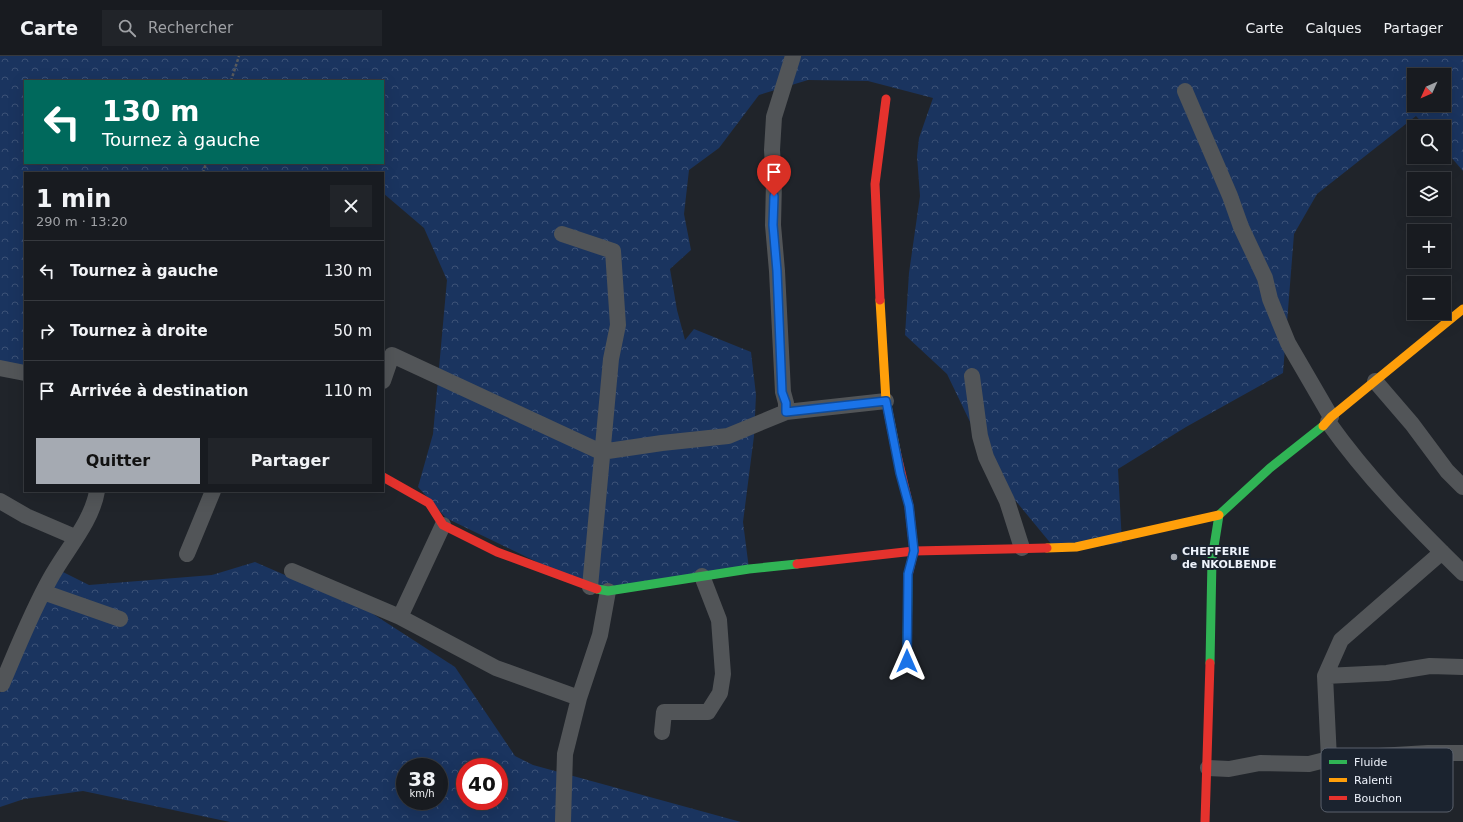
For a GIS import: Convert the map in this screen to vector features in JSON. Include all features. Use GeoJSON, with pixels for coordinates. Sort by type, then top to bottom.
{"type":"FeatureCollection","features":[{"type":"Feature","properties":{"kind":"street"},"geometry":{"type":"LineString","coordinates":[[786,412],[786,403],[782,392],[777,271],[773,225],[774,181],[772,150],[774,117],[793,56]]}},
{"type":"Feature","properties":{"kind":"street"},"geometry":{"type":"LineString","coordinates":[[1185,91],[1230,196],[1241,227],[1265,278],[1270,299],[1288,343],[1329,419],[1349,452],[1410,521],[1463,573]]}},
{"type":"Feature","properties":{"kind":"street"},"geometry":{"type":"LineString","coordinates":[[886,99],[875,184],[886,401],[900,473],[909,506],[914,551],[908,574],[907,661]]}},
{"type":"Feature","properties":{"kind":"street"},"geometry":{"type":"LineString","coordinates":[[562,234],[614,251],[618,325],[611,359],[590,587]]}},
{"type":"Feature","properties":{"kind":"street"},"geometry":{"type":"LineString","coordinates":[[384,478],[429,503],[443,525],[497,552],[590,587],[608,591],[763,567],[914,551],[1076,547],[1219,515],[1270,468],[1463,309]]}},
{"type":"Feature","properties":{"kind":"street"},"geometry":{"type":"LineString","coordinates":[[384,378],[392,355],[602,452],[662,443],[728,436],[786,412],[886,401]]}},
{"type":"Feature","properties":{"kind":"street"},"geometry":{"type":"LineString","coordinates":[[0,368],[24,373]]}},
{"type":"Feature","properties":{"kind":"street"},"geometry":{"type":"LineString","coordinates":[[972,376],[980,436],[986,456],[1007,501],[1022,548]]}},
{"type":"Feature","properties":{"kind":"street"},"geometry":{"type":"LineString","coordinates":[[1375,381],[1412,424],[1447,471],[1463,487]]}},
{"type":"Feature","properties":{"kind":"street"},"geometry":{"type":"LineString","coordinates":[[2,684],[43,592],[94,508],[97,492]]}},
{"type":"Feature","properties":{"kind":"street"},"geometry":{"type":"LineString","coordinates":[[187,554],[213,492]]}},
{"type":"Feature","properties":{"kind":"street"},"geometry":{"type":"LineString","coordinates":[[0,501],[26,516],[75,537]]}},
{"type":"Feature","properties":{"kind":"street"},"geometry":{"type":"LineString","coordinates":[[1205,822],[1208,768],[1212,559],[1219,515]]}},
{"type":"Feature","properties":{"kind":"street"},"geometry":{"type":"LineString","coordinates":[[400,616],[443,525]]}},
{"type":"Feature","properties":{"kind":"street"},"geometry":{"type":"LineString","coordinates":[[1329,748],[1325,676],[1341,640],[1442,552]]}},
{"type":"Feature","properties":{"kind":"street"},"geometry":{"type":"LineString","coordinates":[[292,571],[400,616],[496,668],[579,698]]}},
{"type":"Feature","properties":{"kind":"street"},"geometry":{"type":"LineString","coordinates":[[662,732],[664,712],[708,712],[720,692],[723,674],[719,620],[702,576]]}},
{"type":"Feature","properties":{"kind":"street"},"geometry":{"type":"LineString","coordinates":[[562,821],[566,754],[579,698],[600,634],[608,591]]}},
{"type":"Feature","properties":{"kind":"street"},"geometry":{"type":"LineString","coordinates":[[43,592],[120,619]]}},
{"type":"Feature","properties":{"kind":"street"},"geometry":{"type":"LineString","coordinates":[[1325,676],[1387,673],[1430,666],[1463,667]]}},
{"type":"Feature","properties":{"kind":"street"},"geometry":{"type":"LineString","coordinates":[[1453,752],[1463,752]]}},
{"type":"Feature","properties":{"kind":"street"},"geometry":{"type":"LineString","coordinates":[[1208,768],[1232,769],[1239,766],[1260,763],[1309,764],[1321,761]]}},
{"type":"Feature","properties":{"kind":"path"},"geometry":{"type":"LineString","coordinates":[[231,80],[239,56]]}},
{"type":"Feature","properties":{"kind":"green space"},"geometry":{"type":"Polygon","coordinates":[[[0,56],[1463,56],[1463,171],[1451,157],[1451,120],[1420,120],[1416,116],[1411,120],[1407,120],[1407,123],[1317,194],[1294,234],[1283,373],[1186,427],[1118,469],[1122,543],[1057,551],[1010,494],[984,451],[947,374],[905,335],[909,273],[920,196],[917,156],[919,138],[933,98],[868,81],[808,80],[759,95],[719,148],[689,170],[684,214],[691,250],[670,269],[677,310],[685,340],[694,329],[751,352],[756,395],[754,436],[743,522],[749,569],[601,593],[446,518],[418,487],[433,434],[447,280],[424,228],[384,194],[384,172],[24,172],[24,373],[0,368],[0,56]]]}},
{"type":"Feature","properties":{"kind":"green space"},"geometry":{"type":"Polygon","coordinates":[[[255,562],[370,612],[455,667],[515,756],[533,765],[741,822],[230,822],[83,791],[24,799],[0,807],[0,693],[55,568],[89,585],[212,575],[255,562]]]}},
{"type":"Feature","properties":{"kind":"traffic: fast"},"geometry":{"type":"LineString","coordinates":[[1210,663],[1212,559],[1219,515],[1270,468],[1323,426]]}},
{"type":"Feature","properties":{"kind":"traffic: fast"},"geometry":{"type":"LineString","coordinates":[[597,589],[608,591],[749,569],[797,564]]}},
{"type":"Feature","properties":{"kind":"traffic: fast"},"geometry":{"type":"LineString","coordinates":[[907,661],[908,575]]}},
{"type":"Feature","properties":{"kind":"traffic: slow"},"geometry":{"type":"LineString","coordinates":[[880,300],[886,401],[896,451]]}},
{"type":"Feature","properties":{"kind":"traffic: slow"},"geometry":{"type":"LineString","coordinates":[[1323,426],[1331,417],[1463,309]]}},
{"type":"Feature","properties":{"kind":"traffic: slow"},"geometry":{"type":"LineString","coordinates":[[1047,548],[1076,547],[1219,515]]}},
{"type":"Feature","properties":{"kind":"traffic: jam"},"geometry":{"type":"LineString","coordinates":[[880,300],[875,184],[886,99]]}},
{"type":"Feature","properties":{"kind":"traffic: jam"},"geometry":{"type":"LineString","coordinates":[[896,451],[909,506],[914,551],[908,575]]}},
{"type":"Feature","properties":{"kind":"traffic: jam"},"geometry":{"type":"LineString","coordinates":[[384,478],[429,503],[443,525],[497,552],[597,589]]}},
{"type":"Feature","properties":{"kind":"traffic: jam"},"geometry":{"type":"LineString","coordinates":[[797,564],[914,551],[1047,548]]}},
{"type":"Feature","properties":{"kind":"traffic: jam"},"geometry":{"type":"LineString","coordinates":[[1205,822],[1210,663]]}},
{"type":"Feature","properties":{"kind":"place","name":"CHEFFERIE de NKOLBENDE"},"geometry":{"type":"Point","coordinates":[1174,557]}},
{"type":"Feature","properties":{"kind":"route"},"geometry":{"type":"LineString","coordinates":[[774,196],[773,225],[777,271],[782,392],[786,403],[786,412],[886,401],[900,473],[909,506],[914,551],[908,574],[907,661]]}}]}
